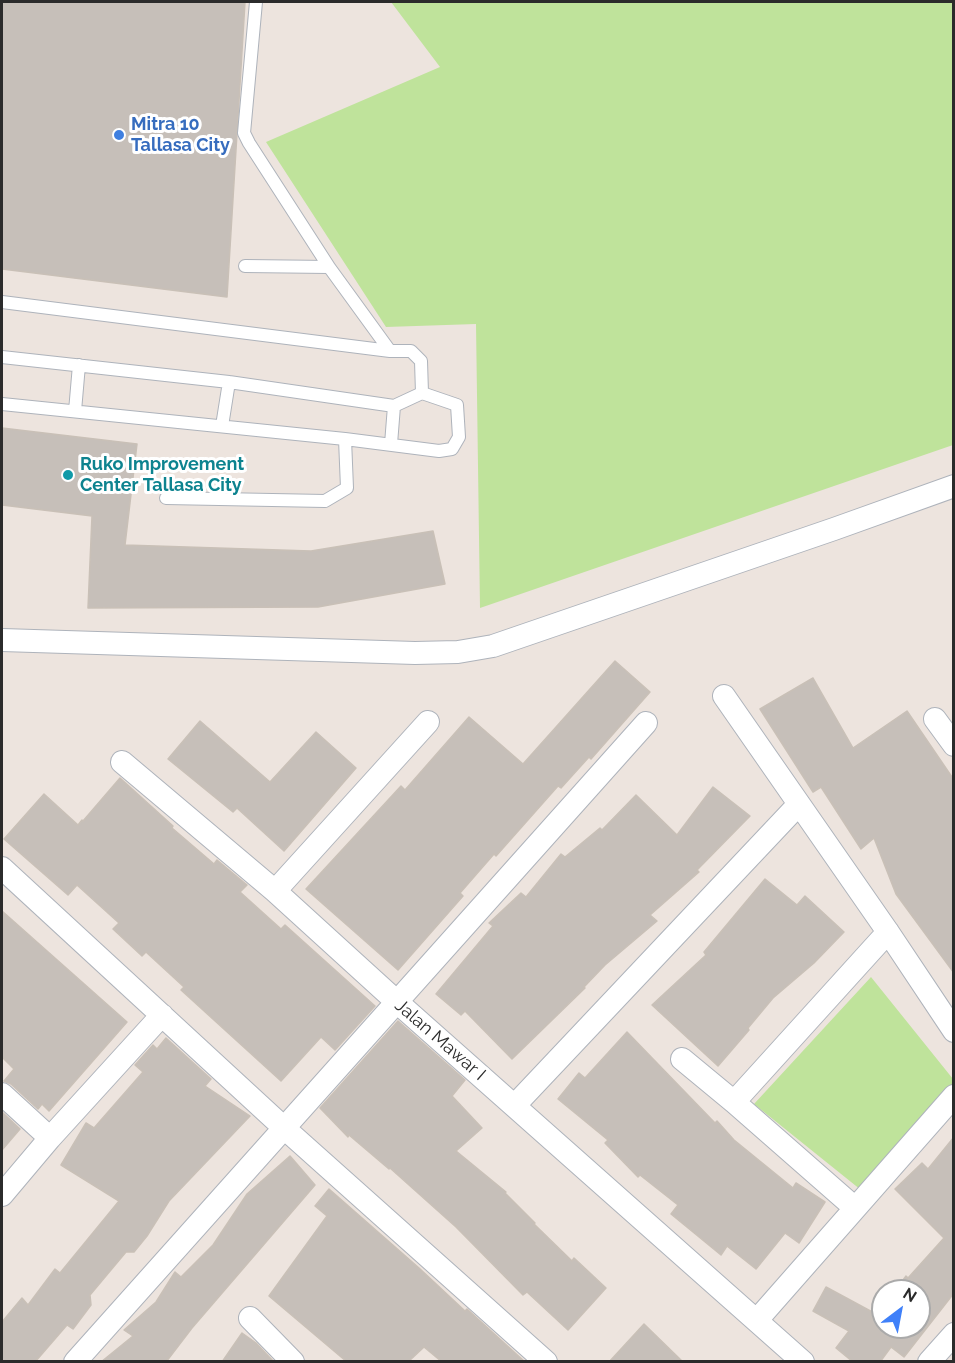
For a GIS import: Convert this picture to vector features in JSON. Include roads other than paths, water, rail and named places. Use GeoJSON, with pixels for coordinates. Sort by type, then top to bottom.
{"type":"FeatureCollection","features":[{"type":"Feature","properties":{"kind":"street"},"geometry":{"type":"LineString","coordinates":[[2,640],[415,653],[458,652],[493,646],[954,486]]}},
{"type":"Feature","properties":{"kind":"street"},"geometry":{"type":"LineString","coordinates":[[724,696],[954,1031]]}},
{"type":"Feature","properties":{"kind":"street"},"geometry":{"type":"LineString","coordinates":[[935,719],[954,745]]}},
{"type":"Feature","properties":{"kind":"street"},"geometry":{"type":"LineString","coordinates":[[275,891],[428,722]]}},
{"type":"Feature","properties":{"kind":"street"},"geometry":{"type":"LineString","coordinates":[[75,1362],[646,723]]}},
{"type":"Feature","properties":{"kind":"street","name":"Jalan Mawar I"},"geometry":{"type":"LineString","coordinates":[[122,762],[275,891],[804,1362]]}},
{"type":"Feature","properties":{"kind":"street"},"geometry":{"type":"LineString","coordinates":[[515,1105],[799,804]]}},
{"type":"Feature","properties":{"kind":"street"},"geometry":{"type":"LineString","coordinates":[[2,868],[283,1127],[546,1362]]}},
{"type":"Feature","properties":{"kind":"street"},"geometry":{"type":"LineString","coordinates":[[734,1102],[888,932]]}},
{"type":"Feature","properties":{"kind":"street"},"geometry":{"type":"LineString","coordinates":[[2,1195],[50,1138],[162,1015]]}},
{"type":"Feature","properties":{"kind":"street"},"geometry":{"type":"LineString","coordinates":[[682,1059],[855,1208]]}},
{"type":"Feature","properties":{"kind":"street"},"geometry":{"type":"LineString","coordinates":[[2,1094],[50,1138]]}},
{"type":"Feature","properties":{"kind":"street"},"geometry":{"type":"LineString","coordinates":[[757,1320],[954,1096]]}},
{"type":"Feature","properties":{"kind":"street"},"geometry":{"type":"LineString","coordinates":[[250,1318],[293,1362]]}},
{"type":"Feature","properties":{"kind":"street"},"geometry":{"type":"LineString","coordinates":[[929,1362],[954,1334]]}},
{"type":"Feature","properties":{"kind":"lane"},"geometry":{"type":"LineString","coordinates":[[256,2],[244,133],[329,267],[390,351]]}},
{"type":"Feature","properties":{"kind":"lane"},"geometry":{"type":"LineString","coordinates":[[246,266],[329,267]]}},
{"type":"Feature","properties":{"kind":"lane"},"geometry":{"type":"LineString","coordinates":[[2,302],[390,351],[411,351],[421,361],[422,393]]}},
{"type":"Feature","properties":{"kind":"lane"},"geometry":{"type":"LineString","coordinates":[[2,357],[229,382],[394,406],[422,393],[457,405],[459,437],[452,449],[439,451],[345,439],[2,404]]}},
{"type":"Feature","properties":{"kind":"lane"},"geometry":{"type":"LineString","coordinates":[[75,411],[79,365]]}},
{"type":"Feature","properties":{"kind":"lane"},"geometry":{"type":"LineString","coordinates":[[222,426],[229,382]]}},
{"type":"Feature","properties":{"kind":"lane"},"geometry":{"type":"LineString","coordinates":[[391,444],[394,406]]}},
{"type":"Feature","properties":{"kind":"lane"},"geometry":{"type":"LineString","coordinates":[[166,498],[325,501],[347,488],[345,439]]}},
{"type":"Feature","properties":{"kind":"place","name":"Mitra 10 Tallasa City"},"geometry":{"type":"Point","coordinates":[119,135]}},
{"type":"Feature","properties":{"kind":"place","name":"Ruko Improvement Center Tallasa City"},"geometry":{"type":"Point","coordinates":[68,475]}}]}
